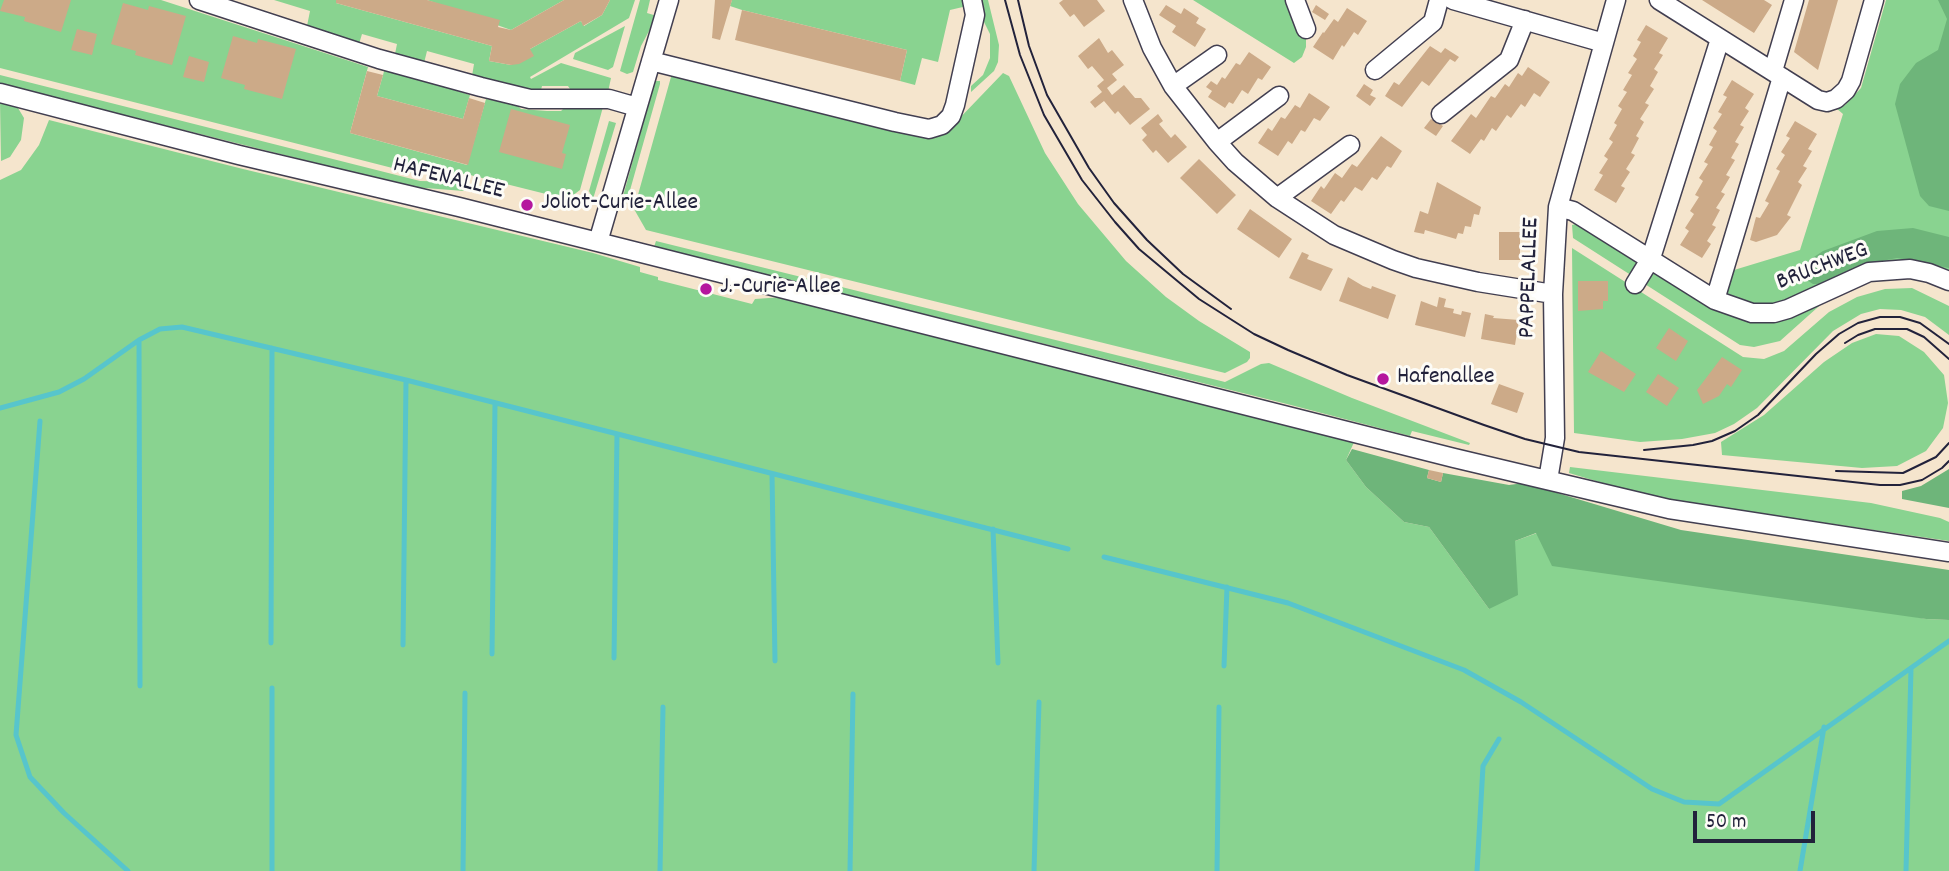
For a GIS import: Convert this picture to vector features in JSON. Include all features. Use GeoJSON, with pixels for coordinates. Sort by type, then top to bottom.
{"type":"FeatureCollection","features":[{"type":"Feature","properties":{"kind":"street"},"geometry":{"type":"LineString","coordinates":[[199,0],[379,58],[530,99],[609,100],[637,107]]}},
{"type":"Feature","properties":{"kind":"street"},"geometry":{"type":"LineString","coordinates":[[598,242],[669,0]]}},
{"type":"Feature","properties":{"kind":"street"},"geometry":{"type":"LineString","coordinates":[[651,61],[929,129],[942,125],[951,116],[955,106],[975,15],[972,0]]}},
{"type":"Feature","properties":{"kind":"street"},"geometry":{"type":"LineString","coordinates":[[1133,0],[1152,48],[1173,86],[1235,162],[1277,198],[1334,235],[1392,260],[1478,282],[1553,294]]}},
{"type":"Feature","properties":{"kind":"street"},"geometry":{"type":"LineString","coordinates":[[1294,0],[1306,29]]}},
{"type":"Feature","properties":{"kind":"street"},"geometry":{"type":"LineString","coordinates":[[1375,71],[1433,22],[1439,0]]}},
{"type":"Feature","properties":{"kind":"street"},"geometry":{"type":"LineString","coordinates":[[1453,0],[1604,43]]}},
{"type":"Feature","properties":{"kind":"street","name":"PAPPELALLEE"},"geometry":{"type":"LineString","coordinates":[[1548,480],[1555,438],[1553,294],[1558,207],[1616,0]]}},
{"type":"Feature","properties":{"kind":"street"},"geometry":{"type":"LineString","coordinates":[[1659,0],[1818,100],[1827,102],[1836,99],[1851,81],[1874,0]]}},
{"type":"Feature","properties":{"kind":"street"},"geometry":{"type":"LineString","coordinates":[[1715,300],[1778,74],[1794,0]]}},
{"type":"Feature","properties":{"kind":"street"},"geometry":{"type":"LineString","coordinates":[[1441,114],[1509,60],[1525,20]]}},
{"type":"Feature","properties":{"kind":"street"},"geometry":{"type":"LineString","coordinates":[[1635,284],[1651,258],[1720,39]]}},
{"type":"Feature","properties":{"kind":"street"},"geometry":{"type":"LineString","coordinates":[[1173,86],[1217,55]]}},
{"type":"Feature","properties":{"kind":"street","name":"HAFENALLEE"},"geometry":{"type":"LineString","coordinates":[[0,93],[239,155],[446,204],[1669,509],[1949,552]]}},
{"type":"Feature","properties":{"kind":"street"},"geometry":{"type":"LineString","coordinates":[[1217,142],[1279,96]]}},
{"type":"Feature","properties":{"kind":"street"},"geometry":{"type":"LineString","coordinates":[[1277,198],[1350,145]]}},
{"type":"Feature","properties":{"kind":"street","name":"BRUCHWEG"},"geometry":{"type":"LineString","coordinates":[[1558,207],[1573,211],[1715,300],[1752,313],[1774,313],[1788,309],[1869,272],[1910,269],[1949,281]]}},
{"type":"Feature","properties":{"kind":"green space"},"geometry":{"type":"Polygon","coordinates":[[[0,0],[161,0],[368,67],[350,133],[467,165],[486,99],[517,105],[521,109],[547,111],[561,111],[567,105],[603,107],[580,190],[572,196],[550,195],[466,174],[416,174],[0,68],[0,0]]]}},
{"type":"Feature","properties":{"kind":"green space"},"geometry":{"type":"Polygon","coordinates":[[[274,0],[336,0],[336,3],[492,46],[489,61],[511,65],[530,49],[581,21],[584,26],[602,15],[610,0],[635,0],[629,18],[530,77],[531,79],[561,63],[611,78],[608,92],[570,89],[568,86],[542,86],[541,90],[526,90],[472,76],[474,64],[427,51],[424,63],[395,54],[397,44],[362,34],[359,44],[307,26],[310,11],[274,0]]]}},
{"type":"Feature","properties":{"kind":"green space"},"geometry":{"type":"Polygon","coordinates":[[[427,0],[564,0],[511,30],[427,0]]]}},
{"type":"Feature","properties":{"kind":"green space"},"geometry":{"type":"Polygon","coordinates":[[[640,0],[650,0],[647,13],[657,16],[641,46],[633,72],[627,74],[620,71],[640,0]]]}},
{"type":"Feature","properties":{"kind":"green space"},"geometry":{"type":"Polygon","coordinates":[[[732,0],[966,0],[967,6],[950,10],[938,62],[922,58],[915,85],[900,81],[907,50],[742,10],[730,6],[732,0]]]}},
{"type":"Feature","properties":{"kind":"green space"},"geometry":{"type":"Polygon","coordinates":[[[978,0],[988,0],[999,45],[998,62],[994,71],[971,92],[971,86],[983,75],[990,58],[990,34],[980,14],[978,0]]]}},
{"type":"Feature","properties":{"kind":"green space"},"geometry":{"type":"Polygon","coordinates":[[[1193,0],[1295,0],[1306,29],[1306,47],[1302,57],[1294,63],[1193,0]]]}},
{"type":"Feature","properties":{"kind":"green space"},"geometry":{"type":"Polygon","coordinates":[[[1886,0],[1949,0],[1949,272],[1937,267],[1816,288],[1781,303],[1743,303],[1726,297],[1734,270],[1800,250],[1843,114],[1836,108],[1845,105],[1861,88],[1886,0]]]}},
{"type":"Feature","properties":{"kind":"green space"},"geometry":{"type":"Polygon","coordinates":[[[1938,0],[1949,0],[1949,211],[1929,206],[1920,196],[1895,104],[1900,84],[1916,63],[1938,50],[1947,19],[1938,0]]]}},
{"type":"Feature","properties":{"kind":"green space"},"geometry":{"type":"Polygon","coordinates":[[[625,26],[613,67],[608,70],[573,59],[575,53],[625,26]]]}},
{"type":"Feature","properties":{"kind":"green space"},"geometry":{"type":"Polygon","coordinates":[[[385,68],[470,95],[463,119],[377,96],[385,68]]]}},
{"type":"Feature","properties":{"kind":"green space"},"geometry":{"type":"Polygon","coordinates":[[[1003,73],[1009,76],[1045,153],[1078,204],[1126,261],[1166,297],[1250,352],[1247,362],[1225,373],[646,230],[634,209],[671,77],[674,75],[920,137],[937,135],[954,124],[1003,73]]]}},
{"type":"Feature","properties":{"kind":"green space"},"geometry":{"type":"Polygon","coordinates":[[[0,75],[420,181],[465,182],[464,191],[412,187],[0,84],[0,75]]]}},
{"type":"Feature","properties":{"kind":"green space"},"geometry":{"type":"Polygon","coordinates":[[[655,81],[660,81],[660,84],[625,208],[620,207],[655,81]]]}},
{"type":"Feature","properties":{"kind":"green space"},"geometry":{"type":"Polygon","coordinates":[[[0,101],[18,108],[24,118],[21,140],[10,157],[1,161],[0,101]]]}},
{"type":"Feature","properties":{"kind":"green space"},"geometry":{"type":"Polygon","coordinates":[[[49,120],[593,253],[640,267],[640,272],[658,277],[658,280],[752,304],[755,299],[783,297],[1355,440],[1346,460],[1366,487],[1404,522],[1429,527],[1489,609],[1515,541],[1537,533],[1926,619],[1949,620],[1949,871],[0,871],[0,180],[21,170],[39,145],[49,120]]]}},
{"type":"Feature","properties":{"kind":"green space"},"geometry":{"type":"Polygon","coordinates":[[[609,121],[616,123],[593,199],[589,191],[609,121]]]}},
{"type":"Feature","properties":{"kind":"green space"},"geometry":{"type":"Polygon","coordinates":[[[1580,223],[1727,313],[1827,299],[1780,341],[1754,347],[1740,345],[1573,238],[1572,225],[1580,223]]]}},
{"type":"Feature","properties":{"kind":"green space"},"geometry":{"type":"Polygon","coordinates":[[[1913,228],[1949,237],[1949,268],[1897,258],[1862,265],[1822,284],[1813,284],[1805,279],[1804,270],[1808,261],[1823,251],[1877,231],[1913,228]]]}},
{"type":"Feature","properties":{"kind":"green space"},"geometry":{"type":"Polygon","coordinates":[[[656,241],[1225,382],[1261,364],[1269,363],[1470,443],[1469,445],[1412,431],[1410,436],[654,247],[656,241]]]}},
{"type":"Feature","properties":{"kind":"green space"},"geometry":{"type":"Polygon","coordinates":[[[1572,248],[1743,357],[1764,359],[1784,351],[1829,312],[1857,297],[1885,289],[1912,288],[1949,306],[1949,335],[1925,317],[1901,310],[1880,309],[1861,314],[1833,331],[1757,408],[1715,433],[1640,442],[1574,433],[1572,248]]]}},
{"type":"Feature","properties":{"kind":"green space"},"geometry":{"type":"Polygon","coordinates":[[[1876,334],[1899,336],[1924,352],[1944,375],[1948,403],[1943,428],[1926,451],[1897,466],[1862,468],[1722,455],[1721,442],[1764,415],[1824,362],[1852,343],[1876,334]]]}},
{"type":"Feature","properties":{"kind":"green space"},"geometry":{"type":"Polygon","coordinates":[[[1352,449],[1429,470],[1427,478],[1441,482],[1443,473],[1509,485],[1524,483],[1681,530],[1949,570],[1949,620],[1926,619],[1552,566],[1536,533],[1515,541],[1518,595],[1489,609],[1429,527],[1404,522],[1366,487],[1346,460],[1352,449]]]}},
{"type":"Feature","properties":{"kind":"green space"},"geometry":{"type":"Polygon","coordinates":[[[1570,467],[1871,503],[1949,522],[1949,541],[1696,504],[1629,491],[1569,473],[1570,467]]]}},
{"type":"Feature","properties":{"kind":"green space"},"geometry":{"type":"Polygon","coordinates":[[[1949,469],[1949,508],[1902,499],[1902,491],[1921,486],[1949,469]]]}},
{"type":"Feature","properties":{"kind":"building"},"geometry":{"type":"Polygon","coordinates":[[[4,0],[71,0],[61,32],[24,21],[25,17],[0,11],[4,0]]]}},
{"type":"Feature","properties":{"kind":"building"},"geometry":{"type":"Polygon","coordinates":[[[336,0],[427,0],[500,20],[498,27],[511,30],[564,0],[610,0],[602,15],[583,26],[581,21],[530,49],[534,56],[511,65],[489,61],[492,46],[336,3],[336,0]]]}},
{"type":"Feature","properties":{"kind":"building"},"geometry":{"type":"Polygon","coordinates":[[[715,0],[732,0],[720,40],[712,38],[715,0]]]}},
{"type":"Feature","properties":{"kind":"building"},"geometry":{"type":"Polygon","coordinates":[[[1063,0],[1097,0],[1105,11],[1084,27],[1074,14],[1070,17],[1059,3],[1063,0]]]}},
{"type":"Feature","properties":{"kind":"building"},"geometry":{"type":"Polygon","coordinates":[[[1702,0],[1764,0],[1772,5],[1754,33],[1702,0]]]}},
{"type":"Feature","properties":{"kind":"building"},"geometry":{"type":"Polygon","coordinates":[[[1809,0],[1838,0],[1818,70],[1794,52],[1809,0]]]}},
{"type":"Feature","properties":{"kind":"building"},"geometry":{"type":"Polygon","coordinates":[[[123,3],[148,10],[149,6],[186,16],[172,65],[135,55],[136,51],[111,44],[123,3]]]}},
{"type":"Feature","properties":{"kind":"building"},"geometry":{"type":"Polygon","coordinates":[[[1166,5],[1181,14],[1184,8],[1199,18],[1196,23],[1206,29],[1195,47],[1172,32],[1176,26],[1159,15],[1166,5]]]}},
{"type":"Feature","properties":{"kind":"building"},"geometry":{"type":"Polygon","coordinates":[[[1316,5],[1329,14],[1325,20],[1312,12],[1316,5]]]}},
{"type":"Feature","properties":{"kind":"building"},"geometry":{"type":"Polygon","coordinates":[[[1347,8],[1367,21],[1358,35],[1354,32],[1344,47],[1342,45],[1333,60],[1313,47],[1334,19],[1338,22],[1347,8]]]}},
{"type":"Feature","properties":{"kind":"building"},"geometry":{"type":"Polygon","coordinates":[[[742,10],[907,50],[900,81],[735,40],[742,10]]]}},
{"type":"Feature","properties":{"kind":"building"},"geometry":{"type":"Polygon","coordinates":[[[1646,25],[1668,38],[1659,53],[1663,55],[1654,69],[1658,72],[1650,86],[1654,89],[1645,103],[1649,105],[1640,119],[1644,122],[1631,153],[1635,155],[1626,169],[1630,172],[1621,186],[1625,188],[1616,203],[1594,190],[1603,175],[1599,173],[1608,159],[1604,156],[1613,142],[1609,139],[1622,109],[1618,106],[1627,92],[1623,90],[1632,75],[1628,73],[1637,59],[1633,56],[1641,42],[1637,40],[1646,25]]]}},
{"type":"Feature","properties":{"kind":"building"},"geometry":{"type":"Polygon","coordinates":[[[77,29],[97,34],[92,55],[71,50],[77,29]]]}},
{"type":"Feature","properties":{"kind":"building"},"geometry":{"type":"Polygon","coordinates":[[[233,36],[257,43],[258,39],[296,49],[282,99],[244,89],[245,85],[221,78],[233,36]]]}},
{"type":"Feature","properties":{"kind":"building"},"geometry":{"type":"Polygon","coordinates":[[[1099,38],[1108,53],[1112,50],[1124,65],[1112,74],[1117,80],[1107,88],[1112,95],[1124,85],[1150,109],[1130,125],[1118,111],[1115,114],[1104,101],[1095,108],[1090,102],[1102,92],[1097,86],[1104,80],[1092,66],[1088,69],[1078,56],[1099,38]]]}},
{"type":"Feature","properties":{"kind":"building"},"geometry":{"type":"Polygon","coordinates":[[[1430,46],[1441,53],[1445,48],[1459,57],[1455,62],[1450,59],[1429,86],[1422,81],[1402,107],[1385,96],[1394,82],[1399,85],[1430,46]]]}},
{"type":"Feature","properties":{"kind":"building"},"geometry":{"type":"Polygon","coordinates":[[[1249,52],[1271,67],[1262,80],[1258,78],[1248,94],[1242,90],[1233,104],[1229,102],[1225,108],[1208,97],[1212,91],[1206,87],[1211,81],[1217,85],[1222,77],[1225,79],[1236,63],[1240,65],[1249,52]]]}},
{"type":"Feature","properties":{"kind":"building"},"geometry":{"type":"Polygon","coordinates":[[[189,56],[209,62],[204,82],[183,77],[189,56]]]}},
{"type":"Feature","properties":{"kind":"building"},"geometry":{"type":"Polygon","coordinates":[[[1528,67],[1550,82],[1540,97],[1534,93],[1525,107],[1521,104],[1511,118],[1507,115],[1496,131],[1492,128],[1484,141],[1481,139],[1470,154],[1451,141],[1471,114],[1476,118],[1491,96],[1495,98],[1505,84],[1509,87],[1518,73],[1522,76],[1528,67]]]}},
{"type":"Feature","properties":{"kind":"building"},"geometry":{"type":"Polygon","coordinates":[[[367,71],[383,75],[377,96],[463,119],[469,98],[485,103],[468,165],[350,133],[367,71]]]}},
{"type":"Feature","properties":{"kind":"building"},"geometry":{"type":"Polygon","coordinates":[[[1732,80],[1754,94],[1745,108],[1749,111],[1740,125],[1744,127],[1735,142],[1739,144],[1731,158],[1735,160],[1726,175],[1730,177],[1721,192],[1725,194],[1716,208],[1720,210],[1712,225],[1716,227],[1707,241],[1711,244],[1702,258],[1680,245],[1689,231],[1685,228],[1694,214],[1690,211],[1699,197],[1695,195],[1703,181],[1699,178],[1708,164],[1704,162],[1713,147],[1709,145],[1717,131],[1713,128],[1722,114],[1718,112],[1727,97],[1723,95],[1732,80]]]}},
{"type":"Feature","properties":{"kind":"building"},"geometry":{"type":"Polygon","coordinates":[[[1364,84],[1373,90],[1370,95],[1376,98],[1370,106],[1356,96],[1364,84]]]}},
{"type":"Feature","properties":{"kind":"building"},"geometry":{"type":"Polygon","coordinates":[[[1309,93],[1330,107],[1320,121],[1314,118],[1305,132],[1301,130],[1292,144],[1288,141],[1278,156],[1258,143],[1268,128],[1272,131],[1281,117],[1285,119],[1295,105],[1300,108],[1309,93]]]}},
{"type":"Feature","properties":{"kind":"building"},"geometry":{"type":"Polygon","coordinates":[[[511,109],[570,125],[562,153],[566,154],[562,169],[499,152],[511,109]]]}},
{"type":"Feature","properties":{"kind":"building"},"geometry":{"type":"Polygon","coordinates":[[[1158,114],[1163,121],[1159,124],[1171,138],[1175,134],[1187,147],[1168,163],[1156,150],[1153,153],[1142,140],[1147,135],[1141,128],[1158,114]]]}},
{"type":"Feature","properties":{"kind":"building"},"geometry":{"type":"Polygon","coordinates":[[[1431,119],[1443,126],[1436,136],[1424,128],[1431,119]]]}},
{"type":"Feature","properties":{"kind":"building"},"geometry":{"type":"Polygon","coordinates":[[[1795,121],[1817,134],[1808,149],[1812,151],[1803,166],[1807,168],[1798,182],[1802,185],[1787,215],[1791,217],[1777,235],[1756,242],[1750,240],[1756,217],[1760,218],[1769,203],[1765,201],[1780,171],[1776,169],[1785,155],[1781,152],[1790,138],[1786,136],[1795,121]]]}},
{"type":"Feature","properties":{"kind":"building"},"geometry":{"type":"Polygon","coordinates":[[[1381,136],[1402,151],[1391,168],[1387,166],[1377,180],[1372,177],[1362,191],[1355,187],[1331,214],[1311,201],[1321,186],[1324,189],[1335,173],[1342,178],[1352,164],[1357,167],[1381,136]]]}},
{"type":"Feature","properties":{"kind":"building"},"geometry":{"type":"Polygon","coordinates":[[[1199,159],[1236,195],[1217,214],[1180,178],[1199,159]]]}},
{"type":"Feature","properties":{"kind":"building"},"geometry":{"type":"Polygon","coordinates":[[[1437,182],[1481,207],[1479,215],[1474,214],[1471,227],[1465,226],[1463,234],[1458,233],[1456,239],[1425,230],[1424,234],[1414,232],[1420,211],[1428,214],[1437,182]]]}},
{"type":"Feature","properties":{"kind":"building"},"geometry":{"type":"Polygon","coordinates":[[[1250,209],[1292,239],[1279,258],[1237,229],[1250,209]]]}},
{"type":"Feature","properties":{"kind":"building"},"geometry":{"type":"Polygon","coordinates":[[[1499,232],[1520,232],[1520,260],[1499,260],[1499,232]]]}},
{"type":"Feature","properties":{"kind":"building"},"geometry":{"type":"Polygon","coordinates":[[[1302,252],[1309,255],[1307,259],[1333,269],[1321,291],[1289,278],[1302,252]]]}},
{"type":"Feature","properties":{"kind":"building"},"geometry":{"type":"Polygon","coordinates":[[[1348,277],[1371,289],[1372,286],[1396,295],[1388,319],[1339,301],[1348,277]]]}},
{"type":"Feature","properties":{"kind":"building"},"geometry":{"type":"Polygon","coordinates":[[[1578,281],[1608,281],[1608,301],[1603,301],[1603,309],[1578,311],[1578,281]]]}},
{"type":"Feature","properties":{"kind":"building"},"geometry":{"type":"Polygon","coordinates":[[[1439,297],[1446,299],[1444,307],[1454,309],[1453,313],[1471,313],[1465,337],[1415,325],[1421,301],[1437,307],[1439,297]]]}},
{"type":"Feature","properties":{"kind":"building"},"geometry":{"type":"Polygon","coordinates":[[[1485,314],[1494,316],[1493,318],[1519,320],[1515,345],[1481,339],[1485,314]]]}},
{"type":"Feature","properties":{"kind":"building"},"geometry":{"type":"Polygon","coordinates":[[[1669,328],[1688,341],[1676,361],[1656,348],[1669,328]]]}},
{"type":"Feature","properties":{"kind":"building"},"geometry":{"type":"Polygon","coordinates":[[[1601,351],[1636,374],[1624,392],[1588,372],[1601,351]]]}},
{"type":"Feature","properties":{"kind":"building"},"geometry":{"type":"Polygon","coordinates":[[[1722,357],[1742,370],[1731,387],[1727,384],[1719,396],[1703,404],[1697,390],[1722,357]]]}},
{"type":"Feature","properties":{"kind":"building"},"geometry":{"type":"Polygon","coordinates":[[[1658,374],[1679,388],[1667,406],[1646,392],[1658,374]]]}},
{"type":"Feature","properties":{"kind":"building"},"geometry":{"type":"Polygon","coordinates":[[[1499,384],[1524,393],[1517,413],[1491,404],[1499,384]]]}},
{"type":"Feature","properties":{"kind":"building"},"geometry":{"type":"Polygon","coordinates":[[[1429,470],[1443,473],[1441,482],[1427,478],[1429,470]]]}},
{"type":"Feature","properties":{"kind":"waterway"},"geometry":{"type":"LineString","coordinates":[[0,408],[59,392],[84,379],[139,340],[160,329],[182,327],[406,380],[1068,549]]}},
{"type":"Feature","properties":{"kind":"waterway"},"geometry":{"type":"LineString","coordinates":[[139,340],[140,686]]}},
{"type":"Feature","properties":{"kind":"waterway"},"geometry":{"type":"LineString","coordinates":[[271,643],[272,348]]}},
{"type":"Feature","properties":{"kind":"waterway"},"geometry":{"type":"LineString","coordinates":[[403,645],[406,380]]}},
{"type":"Feature","properties":{"kind":"waterway"},"geometry":{"type":"LineString","coordinates":[[492,654],[495,404]]}},
{"type":"Feature","properties":{"kind":"waterway"},"geometry":{"type":"LineString","coordinates":[[40,421],[16,735],[30,777],[64,813],[128,871]]}},
{"type":"Feature","properties":{"kind":"waterway"},"geometry":{"type":"LineString","coordinates":[[614,658],[617,434]]}},
{"type":"Feature","properties":{"kind":"waterway"},"geometry":{"type":"LineString","coordinates":[[772,474],[775,661]]}},
{"type":"Feature","properties":{"kind":"waterway"},"geometry":{"type":"LineString","coordinates":[[993,529],[998,663]]}},
{"type":"Feature","properties":{"kind":"waterway"},"geometry":{"type":"LineString","coordinates":[[1104,557],[1288,603],[1464,670],[1521,702],[1652,789],[1684,802],[1719,804],[1949,641]]}},
{"type":"Feature","properties":{"kind":"waterway"},"geometry":{"type":"LineString","coordinates":[[1224,666],[1227,587]]}},
{"type":"Feature","properties":{"kind":"waterway"},"geometry":{"type":"LineString","coordinates":[[1906,871],[1911,668]]}},
{"type":"Feature","properties":{"kind":"waterway"},"geometry":{"type":"LineString","coordinates":[[272,688],[272,871]]}},
{"type":"Feature","properties":{"kind":"waterway"},"geometry":{"type":"LineString","coordinates":[[463,871],[465,693]]}},
{"type":"Feature","properties":{"kind":"waterway"},"geometry":{"type":"LineString","coordinates":[[850,871],[853,694]]}},
{"type":"Feature","properties":{"kind":"waterway"},"geometry":{"type":"LineString","coordinates":[[1034,871],[1039,702]]}},
{"type":"Feature","properties":{"kind":"waterway"},"geometry":{"type":"LineString","coordinates":[[660,871],[663,707]]}},
{"type":"Feature","properties":{"kind":"waterway"},"geometry":{"type":"LineString","coordinates":[[1217,871],[1219,707]]}},
{"type":"Feature","properties":{"kind":"waterway"},"geometry":{"type":"LineString","coordinates":[[1800,871],[1824,727]]}},
{"type":"Feature","properties":{"kind":"waterway"},"geometry":{"type":"LineString","coordinates":[[1477,871],[1483,766],[1499,739]]}},
{"type":"Feature","properties":{"kind":"tram line"},"geometry":{"type":"LineString","coordinates":[[1005,0],[1020,55],[1044,115],[1082,180],[1139,249],[1199,299],[1254,334],[1347,375],[1484,425],[1525,439],[1579,452],[1880,485],[1900,485],[1922,480],[1949,461]]}},
{"type":"Feature","properties":{"kind":"tram line"},"geometry":{"type":"LineString","coordinates":[[1018,0],[1029,46],[1047,95],[1089,168],[1114,203],[1147,240],[1183,274],[1231,309]]}},
{"type":"Feature","properties":{"kind":"tram line"},"geometry":{"type":"LineString","coordinates":[[1644,450],[1693,445],[1712,441],[1735,431],[1758,415],[1816,354],[1839,334],[1858,323],[1880,317],[1900,317],[1920,323],[1949,344]]}},
{"type":"Feature","properties":{"kind":"tram line"},"geometry":{"type":"LineString","coordinates":[[1845,343],[1875,329],[1907,329],[1924,337],[1949,359]]}},
{"type":"Feature","properties":{"kind":"tram line"},"geometry":{"type":"LineString","coordinates":[[1836,471],[1903,473],[1936,457],[1949,443]]}},
{"type":"Feature","properties":{"kind":"place","name":"Joliot-Curie-Allee"},"geometry":{"type":"Point","coordinates":[527,205]}},
{"type":"Feature","properties":{"kind":"place","name":"J.-Curie-Allee"},"geometry":{"type":"Point","coordinates":[706,289]}},
{"type":"Feature","properties":{"kind":"place","name":"Hafenallee"},"geometry":{"type":"Point","coordinates":[1383,379]}}]}
